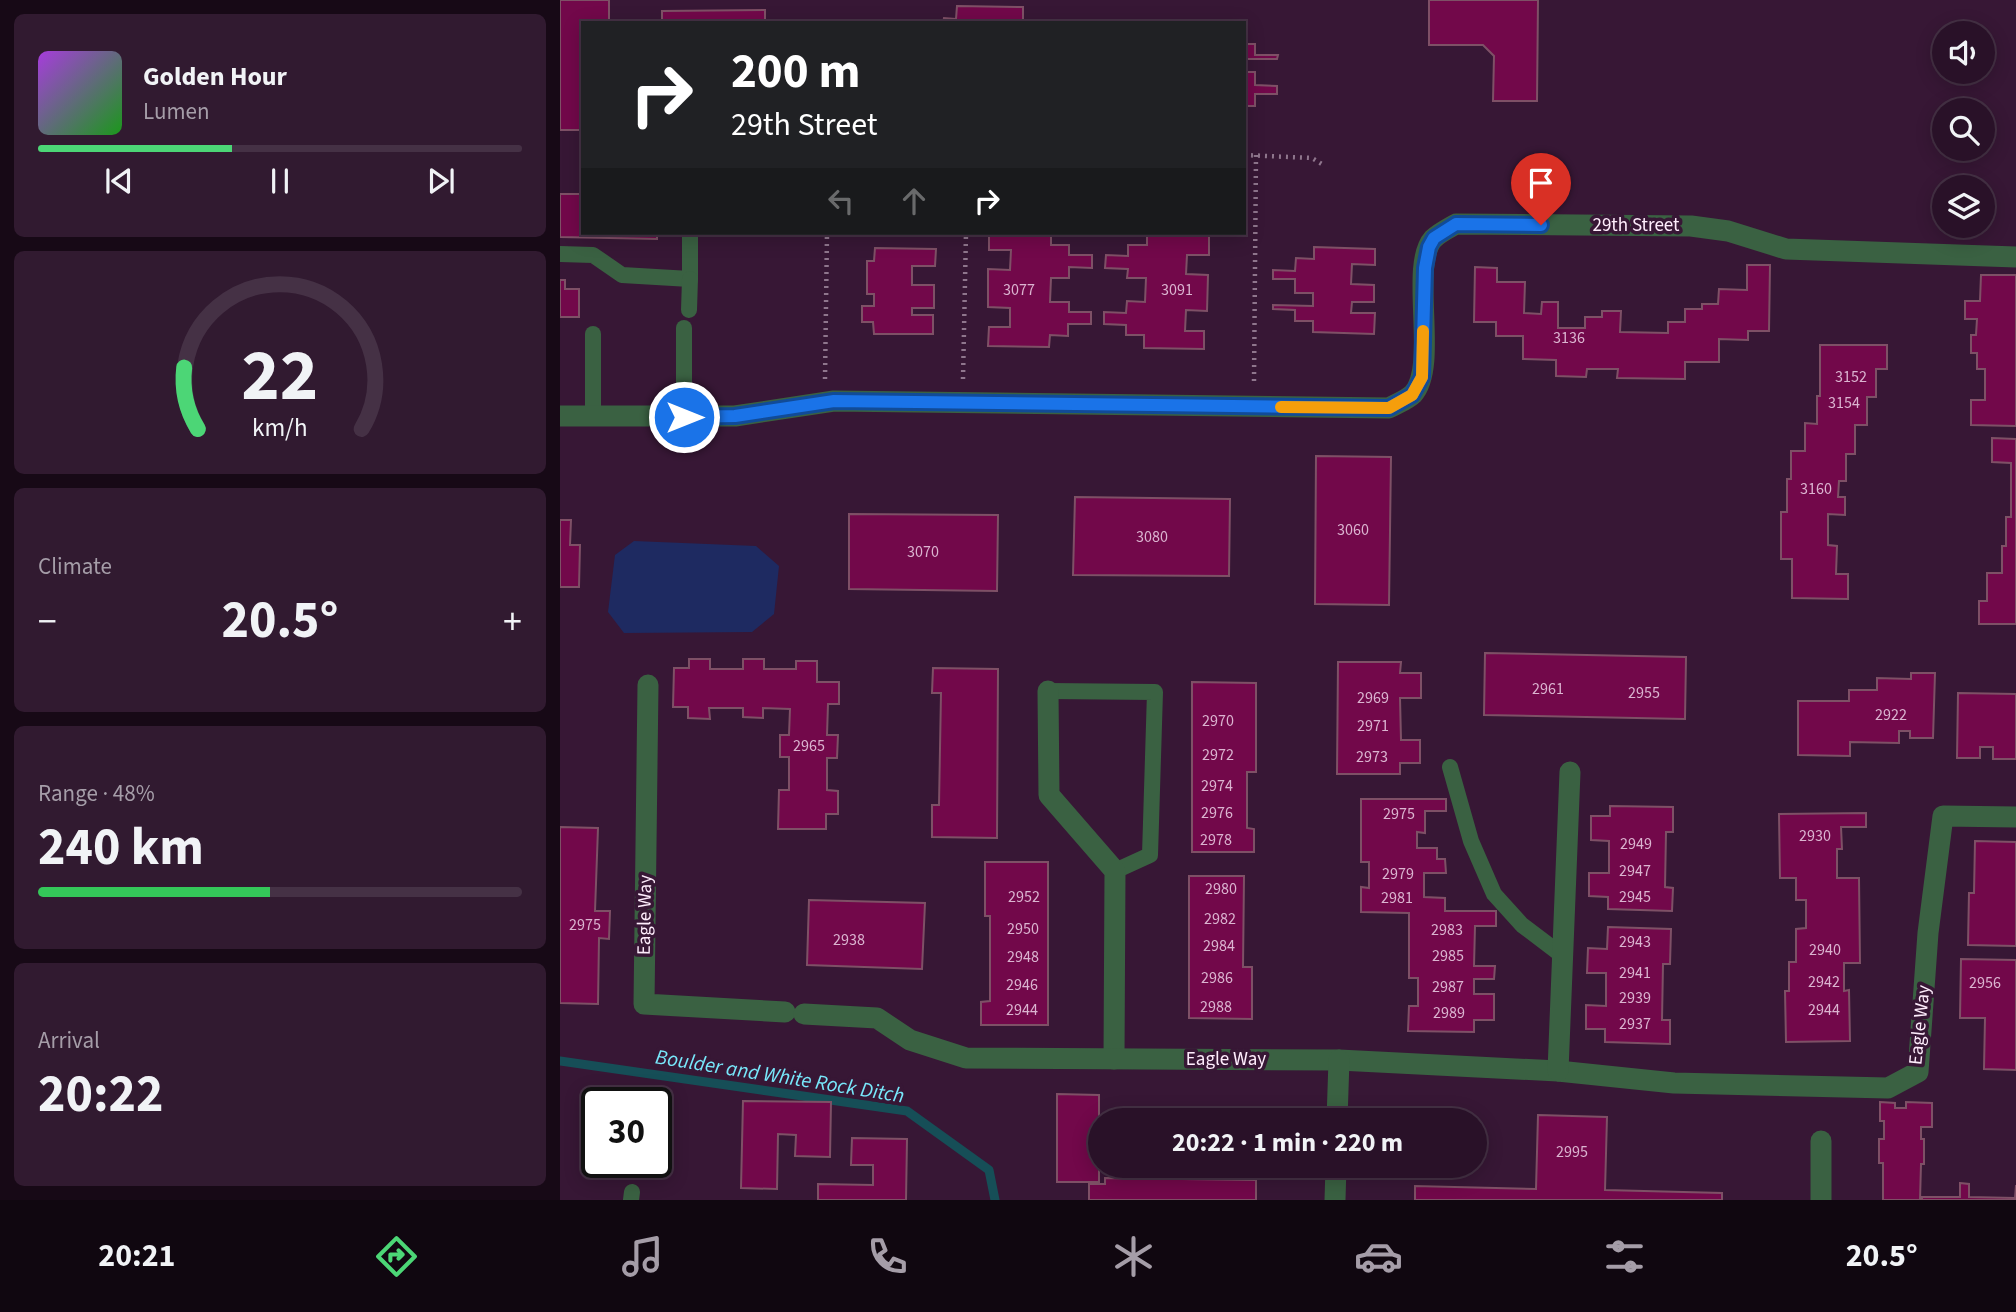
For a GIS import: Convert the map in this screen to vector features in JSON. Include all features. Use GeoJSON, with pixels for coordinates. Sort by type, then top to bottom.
{"type":"FeatureCollection","features":[{"type":"Feature","properties":{"kind":"street","name":"29th Street"},"geometry":{"type":"LineString","coordinates":[[560,416],[735,416],[824,403],[1389,408],[1412,395],[1422,377],[1425,268],[1429,247],[1434,238],[1456,224],[1691,226],[1728,231],[1786,249],[2016,257]]}},
{"type":"Feature","properties":{"kind":"street","name":"Eagle Way"},"geometry":{"type":"LineString","coordinates":[[648,685],[644,1004],[877,1018],[911,1040],[966,1058],[1339,1060],[1558,1071],[1674,1083],[1888,1088],[1918,1072],[1929,922],[1943,816],[2016,817]]}},
{"type":"Feature","properties":{"kind":"street"},"geometry":{"type":"LineString","coordinates":[[1048,691],[1049,796],[1115,871],[1114,1059]]}},
{"type":"Feature","properties":{"kind":"street"},"geometry":{"type":"LineString","coordinates":[[1558,1071],[1570,772]]}},
{"type":"Feature","properties":{"kind":"street"},"geometry":{"type":"LineString","coordinates":[[1337,1108],[1339,1060]]}},
{"type":"Feature","properties":{"kind":"street"},"geometry":{"type":"LineString","coordinates":[[1821,1141],[1821,1200]]}},
{"type":"Feature","properties":{"kind":"street"},"geometry":{"type":"LineString","coordinates":[[1335,1200],[1336,1178]]}},
{"type":"Feature","properties":{"kind":"lane"},"geometry":{"type":"LineString","coordinates":[[689,310],[690,235]]}},
{"type":"Feature","properties":{"kind":"lane"},"geometry":{"type":"LineString","coordinates":[[560,254],[593,255],[622,275],[690,279]]}},
{"type":"Feature","properties":{"kind":"lane"},"geometry":{"type":"LineString","coordinates":[[684,328],[684,417]]}},
{"type":"Feature","properties":{"kind":"lane"},"geometry":{"type":"LineString","coordinates":[[593,334],[593,417]]}},
{"type":"Feature","properties":{"kind":"lane"},"geometry":{"type":"LineString","coordinates":[[1048,691],[1155,692],[1150,855],[1115,871]]}},
{"type":"Feature","properties":{"kind":"lane"},"geometry":{"type":"LineString","coordinates":[[1450,767],[1471,841],[1494,894],[1522,925],[1563,956]]}},
{"type":"Feature","properties":{"kind":"path"},"geometry":{"type":"LineString","coordinates":[[1246,155],[1312,158],[1325,166]]}},
{"type":"Feature","properties":{"kind":"path"},"geometry":{"type":"LineString","coordinates":[[1254,406],[1256,155]]}},
{"type":"Feature","properties":{"kind":"path"},"geometry":{"type":"LineString","coordinates":[[824,403],[827,235]]}},
{"type":"Feature","properties":{"kind":"path"},"geometry":{"type":"LineString","coordinates":[[963,403],[966,235]]}},
{"type":"Feature","properties":{"kind":"shaded area"},"geometry":{"type":"Polygon","coordinates":[[[634,541],[756,546],[779,566],[774,614],[752,632],[624,633],[608,612],[615,555],[634,541]]]}},
{"type":"Feature","properties":{"kind":"building"},"geometry":{"type":"Polygon","coordinates":[[[560,0],[609,0],[609,21],[581,21],[581,130],[560,130],[560,0]]]}},
{"type":"Feature","properties":{"kind":"building"},"geometry":{"type":"Polygon","coordinates":[[[1429,0],[1538,0],[1537,101],[1493,101],[1494,56],[1483,45],[1429,45],[1429,0]]]}},
{"type":"Feature","properties":{"kind":"building"},"geometry":{"type":"Polygon","coordinates":[[[957,6],[1023,7],[1023,21],[943,21],[944,18],[956,19],[957,6]]]}},
{"type":"Feature","properties":{"kind":"building"},"geometry":{"type":"Polygon","coordinates":[[[765,10],[765,21],[662,21],[662,11],[765,10]]]}},
{"type":"Feature","properties":{"kind":"building"},"geometry":{"type":"Polygon","coordinates":[[[1246,44],[1255,44],[1255,55],[1278,55],[1277,59],[1246,59],[1246,44]]]}},
{"type":"Feature","properties":{"kind":"building"},"geometry":{"type":"Polygon","coordinates":[[[1246,72],[1255,72],[1255,85],[1277,86],[1277,94],[1255,94],[1255,106],[1246,106],[1246,72]]]}},
{"type":"Feature","properties":{"kind":"building"},"geometry":{"type":"Polygon","coordinates":[[[560,194],[581,194],[581,235],[657,235],[657,239],[560,237],[560,194]]]}},
{"type":"Feature","properties":{"kind":"building"},"geometry":{"type":"Polygon","coordinates":[[[989,235],[1051,235],[1051,245],[1069,245],[1069,255],[1092,255],[1092,268],[1069,267],[1069,278],[1051,278],[1050,302],[1069,302],[1069,312],[1091,312],[1091,324],[1068,324],[1068,336],[1050,335],[1049,347],[988,346],[989,327],[1010,327],[1010,308],[988,307],[988,269],[1010,270],[1011,250],[989,250],[989,235]]]}},
{"type":"Feature","properties":{"kind":"building"},"geometry":{"type":"Polygon","coordinates":[[[1147,235],[1209,235],[1209,255],[1187,255],[1186,274],[1208,275],[1207,311],[1186,310],[1185,331],[1204,331],[1204,349],[1144,348],[1144,335],[1126,335],[1126,325],[1104,324],[1104,312],[1126,313],[1127,301],[1145,302],[1146,278],[1127,278],[1128,269],[1105,268],[1106,255],[1128,256],[1128,245],[1147,245],[1147,235]]]}},
{"type":"Feature","properties":{"kind":"building"},"geometry":{"type":"Polygon","coordinates":[[[1314,247],[1375,249],[1375,265],[1352,264],[1351,284],[1374,285],[1374,302],[1352,302],[1351,313],[1375,313],[1374,334],[1313,332],[1313,321],[1295,321],[1295,310],[1273,309],[1273,305],[1313,306],[1313,293],[1295,293],[1295,279],[1273,279],[1273,270],[1295,271],[1296,258],[1314,259],[1314,247]]]}},
{"type":"Feature","properties":{"kind":"building"},"geometry":{"type":"Polygon","coordinates":[[[875,248],[936,249],[935,266],[912,266],[912,285],[934,285],[934,308],[912,308],[912,315],[933,315],[933,334],[874,334],[873,322],[862,322],[862,306],[874,306],[874,294],[867,294],[867,261],[874,261],[875,248]]]}},
{"type":"Feature","properties":{"kind":"building"},"geometry":{"type":"Polygon","coordinates":[[[1747,265],[1770,265],[1769,331],[1748,331],[1748,340],[1719,339],[1719,362],[1685,362],[1685,379],[1617,378],[1618,369],[1587,369],[1586,377],[1556,376],[1556,360],[1523,359],[1523,336],[1496,336],[1496,322],[1474,322],[1475,267],[1497,268],[1497,282],[1525,282],[1524,313],[1541,314],[1542,302],[1558,302],[1558,328],[1585,328],[1585,317],[1602,317],[1602,311],[1621,311],[1620,332],[1668,333],[1668,322],[1685,322],[1685,309],[1702,309],[1702,304],[1718,304],[1719,289],[1747,290],[1747,265]]]}},
{"type":"Feature","properties":{"kind":"building"},"geometry":{"type":"Polygon","coordinates":[[[1981,275],[2016,275],[2016,426],[1971,425],[1971,400],[1985,400],[1985,369],[1977,369],[1977,353],[1971,353],[1971,335],[1976,335],[1977,319],[1965,319],[1965,301],[1980,301],[1981,275]]]}},
{"type":"Feature","properties":{"kind":"building"},"geometry":{"type":"Polygon","coordinates":[[[560,280],[565,280],[565,289],[579,289],[579,317],[560,317],[560,280]]]}},
{"type":"Feature","properties":{"kind":"building"},"geometry":{"type":"Polygon","coordinates":[[[1820,345],[1887,345],[1887,369],[1876,369],[1876,397],[1867,397],[1867,425],[1855,425],[1855,454],[1846,454],[1846,481],[1839,481],[1838,497],[1845,497],[1845,515],[1828,514],[1828,545],[1837,546],[1836,574],[1848,574],[1848,599],[1792,598],[1792,559],[1781,559],[1781,512],[1787,512],[1787,479],[1791,479],[1791,451],[1805,451],[1805,423],[1817,424],[1820,345]]]}},
{"type":"Feature","properties":{"kind":"building"},"geometry":{"type":"Polygon","coordinates":[[[1992,438],[2016,439],[2016,624],[1979,624],[1979,601],[1987,601],[1987,573],[2002,573],[2006,517],[2011,517],[2011,463],[1992,462],[1992,438]]]}},
{"type":"Feature","properties":{"kind":"building"},"geometry":{"type":"Polygon","coordinates":[[[1316,456],[1391,457],[1389,605],[1315,604],[1316,456]]]}},
{"type":"Feature","properties":{"kind":"building"},"geometry":{"type":"Polygon","coordinates":[[[1075,497],[1230,499],[1229,576],[1073,575],[1075,497]]]}},
{"type":"Feature","properties":{"kind":"building"},"geometry":{"type":"Polygon","coordinates":[[[849,514],[998,515],[997,591],[849,589],[849,514]]]}},
{"type":"Feature","properties":{"kind":"building"},"geometry":{"type":"Polygon","coordinates":[[[560,520],[571,520],[570,545],[580,545],[579,587],[560,587],[560,520]]]}},
{"type":"Feature","properties":{"kind":"building"},"geometry":{"type":"Polygon","coordinates":[[[1485,653],[1686,657],[1685,719],[1484,715],[1485,653]]]}},
{"type":"Feature","properties":{"kind":"building"},"geometry":{"type":"Polygon","coordinates":[[[689,659],[710,659],[710,669],[743,669],[743,659],[764,659],[764,669],[796,669],[796,661],[817,661],[817,682],[839,682],[839,704],[828,704],[827,735],[838,735],[837,758],[827,758],[827,790],[838,791],[838,814],[826,814],[826,829],[778,829],[779,790],[789,790],[789,757],[780,757],[780,735],[789,735],[790,709],[763,708],[763,718],[743,717],[743,708],[709,708],[710,719],[688,718],[688,707],[673,707],[674,668],[689,668],[689,659]]]}},
{"type":"Feature","properties":{"kind":"building"},"geometry":{"type":"Polygon","coordinates":[[[1338,662],[1401,662],[1400,673],[1421,673],[1421,698],[1400,698],[1401,740],[1420,740],[1420,763],[1400,763],[1400,774],[1337,774],[1338,662]]]}},
{"type":"Feature","properties":{"kind":"building"},"geometry":{"type":"Polygon","coordinates":[[[933,668],[998,669],[997,838],[932,837],[932,805],[939,805],[941,693],[932,693],[933,668]]]}},
{"type":"Feature","properties":{"kind":"building"},"geometry":{"type":"Polygon","coordinates":[[[1911,673],[1935,673],[1933,738],[1910,738],[1910,731],[1899,731],[1899,743],[1850,742],[1850,756],[1798,755],[1798,701],[1849,701],[1849,690],[1877,690],[1877,678],[1911,679],[1911,673]]]}},
{"type":"Feature","properties":{"kind":"building"},"geometry":{"type":"Polygon","coordinates":[[[1192,682],[1256,683],[1256,772],[1247,772],[1247,828],[1254,829],[1254,852],[1192,852],[1192,682]]]}},
{"type":"Feature","properties":{"kind":"building"},"geometry":{"type":"Polygon","coordinates":[[[1958,693],[2016,694],[2016,759],[1993,759],[1993,747],[1980,747],[1980,758],[1957,758],[1958,693]]]}},
{"type":"Feature","properties":{"kind":"building"},"geometry":{"type":"Polygon","coordinates":[[[1361,799],[1446,799],[1446,811],[1425,811],[1425,833],[1417,832],[1417,848],[1437,848],[1437,859],[1445,859],[1446,873],[1424,873],[1424,897],[1445,898],[1445,911],[1496,911],[1496,926],[1475,926],[1474,966],[1495,966],[1494,979],[1474,979],[1474,994],[1494,994],[1494,1020],[1474,1020],[1474,1032],[1408,1031],[1409,1006],[1418,1006],[1418,978],[1409,978],[1409,913],[1361,912],[1361,887],[1369,888],[1369,862],[1361,862],[1361,799]]]}},
{"type":"Feature","properties":{"kind":"building"},"geometry":{"type":"Polygon","coordinates":[[[1610,806],[1673,807],[1673,832],[1666,832],[1665,887],[1673,888],[1672,911],[1608,909],[1608,897],[1589,896],[1589,873],[1609,873],[1609,841],[1591,840],[1591,816],[1610,816],[1610,806]]]}},
{"type":"Feature","properties":{"kind":"building"},"geometry":{"type":"Polygon","coordinates":[[[1866,813],[1866,827],[1841,827],[1842,849],[1837,849],[1837,878],[1859,878],[1860,963],[1844,963],[1844,991],[1849,990],[1850,1041],[1786,1042],[1785,991],[1789,991],[1789,962],[1796,962],[1796,929],[1806,928],[1806,900],[1796,900],[1796,878],[1780,878],[1779,814],[1866,813]]]}},
{"type":"Feature","properties":{"kind":"building"},"geometry":{"type":"Polygon","coordinates":[[[560,827],[598,828],[595,911],[610,911],[609,939],[599,938],[598,1004],[560,1003],[560,827]]]}},
{"type":"Feature","properties":{"kind":"building"},"geometry":{"type":"Polygon","coordinates":[[[1975,841],[2016,842],[2016,946],[1968,945],[1969,893],[1974,893],[1975,841]]]}},
{"type":"Feature","properties":{"kind":"building"},"geometry":{"type":"Polygon","coordinates":[[[985,862],[1048,862],[1048,1025],[981,1025],[981,1002],[990,1001],[990,916],[985,916],[985,862]]]}},
{"type":"Feature","properties":{"kind":"building"},"geometry":{"type":"Polygon","coordinates":[[[1189,876],[1244,876],[1243,967],[1252,967],[1252,1019],[1189,1018],[1189,876]]]}},
{"type":"Feature","properties":{"kind":"building"},"geometry":{"type":"Polygon","coordinates":[[[809,900],[925,903],[922,969],[807,965],[809,900]]]}},
{"type":"Feature","properties":{"kind":"building"},"geometry":{"type":"Polygon","coordinates":[[[1608,927],[1671,929],[1670,964],[1663,964],[1662,1020],[1670,1020],[1670,1044],[1605,1042],[1605,1029],[1586,1029],[1586,1005],[1606,1006],[1606,973],[1587,973],[1588,948],[1607,949],[1608,927]]]}},
{"type":"Feature","properties":{"kind":"building"},"geometry":{"type":"Polygon","coordinates":[[[1961,959],[2016,960],[2016,1070],[1984,1069],[1985,1018],[1960,1018],[1961,959]]]}},
{"type":"Feature","properties":{"kind":"building"},"geometry":{"type":"Polygon","coordinates":[[[1057,1094],[1099,1095],[1099,1108],[1088,1108],[1088,1178],[1099,1178],[1099,1182],[1057,1182],[1057,1094]]]}},
{"type":"Feature","properties":{"kind":"building"},"geometry":{"type":"Polygon","coordinates":[[[743,1101],[831,1102],[830,1157],[795,1156],[796,1135],[778,1134],[777,1189],[741,1188],[743,1101]]]}},
{"type":"Feature","properties":{"kind":"building"},"geometry":{"type":"Polygon","coordinates":[[[1880,1102],[1895,1103],[1895,1108],[1906,1108],[1906,1102],[1932,1103],[1932,1127],[1921,1127],[1924,1164],[1921,1164],[1920,1200],[1883,1200],[1883,1163],[1879,1163],[1879,1139],[1884,1139],[1884,1121],[1880,1121],[1880,1102]]]}},
{"type":"Feature","properties":{"kind":"building"},"geometry":{"type":"Polygon","coordinates":[[[1538,1115],[1607,1117],[1605,1190],[1722,1193],[1722,1200],[1415,1200],[1415,1186],[1536,1189],[1538,1115]]]}},
{"type":"Feature","properties":{"kind":"building"},"geometry":{"type":"Polygon","coordinates":[[[852,1138],[907,1139],[906,1200],[818,1200],[818,1184],[873,1185],[873,1165],[851,1165],[852,1138]]]}},
{"type":"Feature","properties":{"kind":"building"},"geometry":{"type":"Polygon","coordinates":[[[1105,1178],[1256,1180],[1256,1200],[1089,1200],[1089,1184],[1105,1184],[1105,1178]]]}},
{"type":"Feature","properties":{"kind":"building"},"geometry":{"type":"Polygon","coordinates":[[[1960,1183],[1969,1184],[1969,1197],[2015,1198],[2016,1185],[2016,1200],[1922,1200],[1922,1197],[1960,1197],[1960,1183]]]}},
{"type":"Feature","properties":{"kind":"waterway","name":"Boulder and White Rock Ditch"},"geometry":{"type":"LineString","coordinates":[[560,1061],[907,1111],[989,1170],[995,1200]]}},
{"type":"Feature","properties":{"kind":"slow traffic"},"geometry":{"type":"LineString","coordinates":[[1281,407],[1389,408],[1412,395],[1422,377],[1423,331]]}},
{"type":"Feature","properties":{"kind":"route"},"geometry":{"type":"LineString","coordinates":[[684,417],[735,416],[834,401],[1389,408],[1412,395],[1422,377],[1425,268],[1429,247],[1434,238],[1456,224],[1541,225]]}}]}
